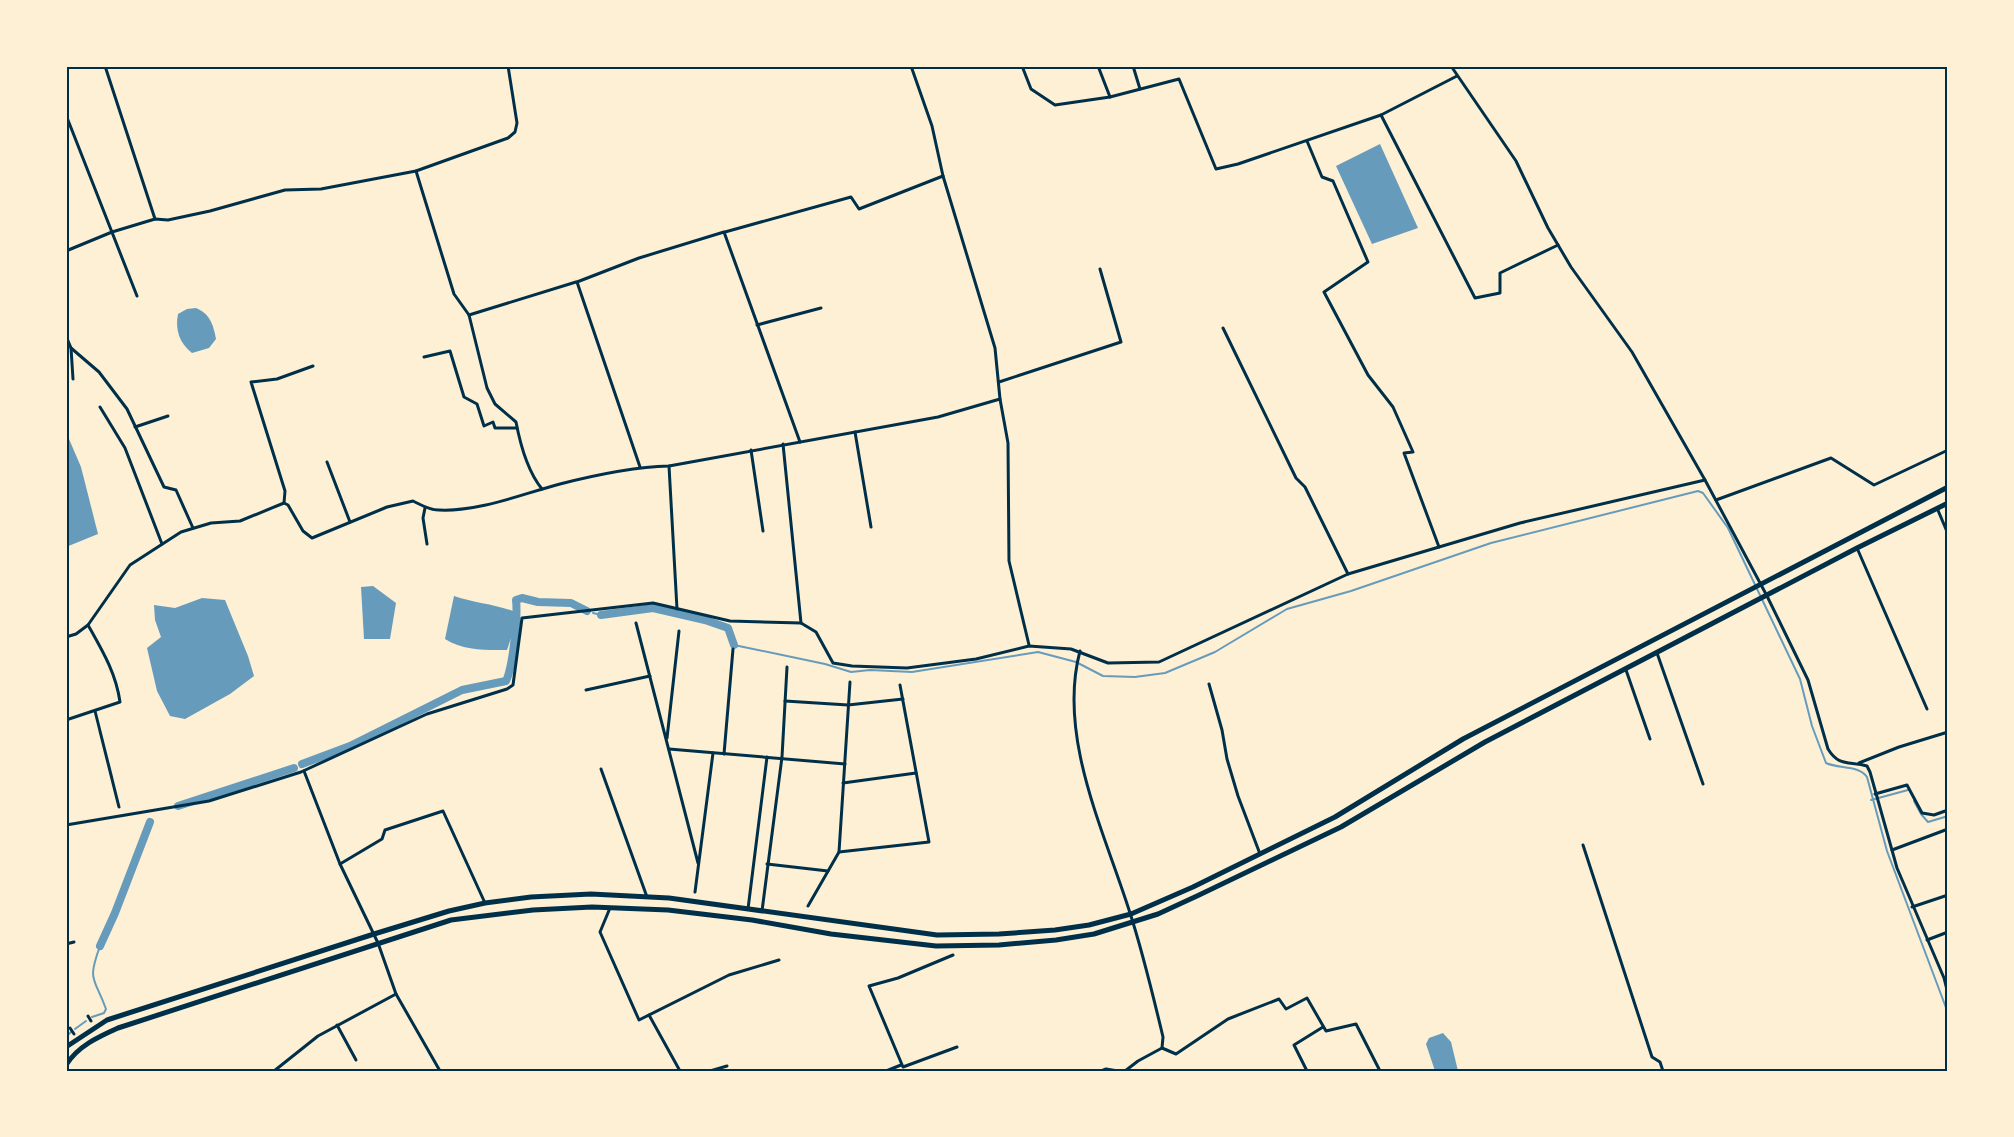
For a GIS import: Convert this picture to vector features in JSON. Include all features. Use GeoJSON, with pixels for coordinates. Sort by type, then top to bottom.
{"type":"FeatureCollection","features":[{"type":"Feature","properties":{"kind":"main road"},"geometry":{"type":"LineString","coordinates":[[66,1047],[107,1020],[449,911],[531,897],[591,894],[669,898],[937,935],[1055,930],[1089,925],[1131,914],[1193,887],[1335,817],[1463,739],[1948,487]]}},
{"type":"Feature","properties":{"kind":"main road"},"geometry":{"type":"LineString","coordinates":[[66,1065],[73,1054],[94,1039],[118,1028],[451,920],[491,914],[533,910],[610,908],[668,910],[752,920],[831,934],[936,946],[1056,940],[1094,934],[1133,922],[1197,897],[1341,827],[1485,742],[1948,503]]}},
{"type":"Feature","properties":{"kind":"street"},"geometry":{"type":"LineString","coordinates":[[105,66],[155,219]]}},
{"type":"Feature","properties":{"kind":"street"},"geometry":{"type":"LineString","coordinates":[[66,251],[112,232],[155,219],[168,220],[285,190],[321,189],[416,171],[508,138],[515,132],[517,123],[508,66]]}},
{"type":"Feature","properties":{"kind":"street"},"geometry":{"type":"LineString","coordinates":[[911,66],[932,126],[943,176],[995,348],[1000,399],[1008,443],[1008,561],[1029,646]]}},
{"type":"Feature","properties":{"kind":"street"},"geometry":{"type":"LineString","coordinates":[[1022,66],[1031,89],[1055,105],[1110,97],[1179,79],[1216,170],[1381,115],[1457,76]]}},
{"type":"Feature","properties":{"kind":"street"},"geometry":{"type":"LineString","coordinates":[[1098,66],[1110,97]]}},
{"type":"Feature","properties":{"kind":"street"},"geometry":{"type":"LineString","coordinates":[[1133,66],[1140,89]]}},
{"type":"Feature","properties":{"kind":"street"},"geometry":{"type":"LineString","coordinates":[[1451,66],[1516,161],[1548,228],[1571,267],[1632,352],[1706,480],[1808,680],[1826,749],[1842,763],[1867,766],[1912,907],[1944,978],[1948,994]]}},
{"type":"Feature","properties":{"kind":"street"},"geometry":{"type":"LineString","coordinates":[[66,115],[137,296]]}},
{"type":"Feature","properties":{"kind":"street"},"geometry":{"type":"LineString","coordinates":[[1381,115],[1475,298],[1500,293],[1500,273],[1558,245]]}},
{"type":"Feature","properties":{"kind":"street"},"geometry":{"type":"LineString","coordinates":[[1307,141],[1322,177],[1333,181],[1368,262],[1324,292],[1368,375],[1393,407],[1404,431],[1413,452],[1404,453],[1439,547]]}},
{"type":"Feature","properties":{"kind":"street"},"geometry":{"type":"LineString","coordinates":[[416,171],[454,294],[469,315],[487,388],[495,404],[516,422],[518,437],[532,477],[542,490]]}},
{"type":"Feature","properties":{"kind":"street"},"geometry":{"type":"LineString","coordinates":[[469,315],[577,282],[639,258],[851,197],[859,209],[943,176]]}},
{"type":"Feature","properties":{"kind":"street"},"geometry":{"type":"LineString","coordinates":[[724,232],[800,442]]}},
{"type":"Feature","properties":{"kind":"street"},"geometry":{"type":"LineString","coordinates":[[999,382],[1121,342],[1100,269]]}},
{"type":"Feature","properties":{"kind":"street"},"geometry":{"type":"LineString","coordinates":[[577,282],[640,467]]}},
{"type":"Feature","properties":{"kind":"street"},"geometry":{"type":"LineString","coordinates":[[757,325],[821,308]]}},
{"type":"Feature","properties":{"kind":"street"},"geometry":{"type":"LineString","coordinates":[[1223,328],[1296,478],[1305,487],[1348,574]]}},
{"type":"Feature","properties":{"kind":"street"},"geometry":{"type":"LineString","coordinates":[[66,336],[71,348],[73,379]]}},
{"type":"Feature","properties":{"kind":"street"},"geometry":{"type":"LineString","coordinates":[[71,348],[99,372],[127,409],[164,487],[176,490],[193,528]]}},
{"type":"Feature","properties":{"kind":"street"},"geometry":{"type":"LineString","coordinates":[[424,357],[450,351],[464,397],[477,404],[484,426],[493,422],[495,428],[517,428]]}},
{"type":"Feature","properties":{"kind":"street"},"geometry":{"type":"LineString","coordinates":[[284,503],[285,491],[251,382],[277,379],[313,366]]}},
{"type":"Feature","properties":{"kind":"street"},"geometry":{"type":"LineString","coordinates":[[284,503],[288,505],[303,531],[312,538],[387,507],[413,501],[425,508],[438,510],[471,507],[560,484],[640,467],[669,465],[938,417],[1000,399]]}},
{"type":"Feature","properties":{"kind":"street"},"geometry":{"type":"LineString","coordinates":[[100,407],[125,448],[162,544]]}},
{"type":"Feature","properties":{"kind":"street"},"geometry":{"type":"LineString","coordinates":[[135,427],[168,416]]}},
{"type":"Feature","properties":{"kind":"street"},"geometry":{"type":"LineString","coordinates":[[855,432],[871,527]]}},
{"type":"Feature","properties":{"kind":"street"},"geometry":{"type":"LineString","coordinates":[[783,444],[801,623]]}},
{"type":"Feature","properties":{"kind":"street"},"geometry":{"type":"LineString","coordinates":[[751,450],[764,531]]}},
{"type":"Feature","properties":{"kind":"street"},"geometry":{"type":"LineString","coordinates":[[1716,500],[1831,458],[1874,485],[1948,450]]}},
{"type":"Feature","properties":{"kind":"street"},"geometry":{"type":"LineString","coordinates":[[327,462],[350,522]]}},
{"type":"Feature","properties":{"kind":"street"},"geometry":{"type":"LineString","coordinates":[[669,465],[677,609]]}},
{"type":"Feature","properties":{"kind":"street"},"geometry":{"type":"LineString","coordinates":[[66,825],[209,801],[304,771],[427,714],[507,688],[513,685],[522,618],[653,603],[730,621],[801,623],[816,632],[833,663],[852,666],[907,668],[976,659],[1029,646],[1079,653],[1108,663],[1159,662],[1348,574],[1520,522],[1706,480]]}},
{"type":"Feature","properties":{"kind":"street"},"geometry":{"type":"LineString","coordinates":[[66,637],[76,634],[87,625],[130,565],[181,532],[212,523],[240,521],[284,503]]}},
{"type":"Feature","properties":{"kind":"street"},"geometry":{"type":"LineString","coordinates":[[425,508],[423,518],[427,544]]}},
{"type":"Feature","properties":{"kind":"street"},"geometry":{"type":"LineString","coordinates":[[1937,508],[1948,534]]}},
{"type":"Feature","properties":{"kind":"street"},"geometry":{"type":"LineString","coordinates":[[1857,548],[1927,709]]}},
{"type":"Feature","properties":{"kind":"street"},"geometry":{"type":"LineString","coordinates":[[636,623],[698,863]]}},
{"type":"Feature","properties":{"kind":"street"},"geometry":{"type":"LineString","coordinates":[[66,720],[120,702],[117,682],[111,667],[87,625]]}},
{"type":"Feature","properties":{"kind":"street"},"geometry":{"type":"LineString","coordinates":[[666,739],[679,631]]}},
{"type":"Feature","properties":{"kind":"street"},"geometry":{"type":"LineString","coordinates":[[724,754],[733,649]]}},
{"type":"Feature","properties":{"kind":"street"},"geometry":{"type":"LineString","coordinates":[[1079,653],[1076,669],[1075,707],[1079,747],[1091,800],[1131,914],[1163,1037],[1162,1048]]}},
{"type":"Feature","properties":{"kind":"street"},"geometry":{"type":"LineString","coordinates":[[1658,653],[1703,784]]}},
{"type":"Feature","properties":{"kind":"street"},"geometry":{"type":"LineString","coordinates":[[762,911],[781,759],[787,667]]}},
{"type":"Feature","properties":{"kind":"street"},"geometry":{"type":"LineString","coordinates":[[1626,670],[1650,739]]}},
{"type":"Feature","properties":{"kind":"street"},"geometry":{"type":"LineString","coordinates":[[586,690],[650,676]]}},
{"type":"Feature","properties":{"kind":"street"},"geometry":{"type":"LineString","coordinates":[[808,906],[839,852],[850,682]]}},
{"type":"Feature","properties":{"kind":"street"},"geometry":{"type":"LineString","coordinates":[[1209,684],[1238,796],[1260,854]]}},
{"type":"Feature","properties":{"kind":"street"},"geometry":{"type":"LineString","coordinates":[[839,852],[929,842],[900,685]]}},
{"type":"Feature","properties":{"kind":"street"},"geometry":{"type":"LineString","coordinates":[[785,701],[848,705],[903,699]]}},
{"type":"Feature","properties":{"kind":"street"},"geometry":{"type":"LineString","coordinates":[[95,711],[118,807]]}},
{"type":"Feature","properties":{"kind":"street"},"geometry":{"type":"LineString","coordinates":[[1857,764],[1899,747],[1948,732]]}},
{"type":"Feature","properties":{"kind":"street"},"geometry":{"type":"LineString","coordinates":[[669,749],[844,764]]}},
{"type":"Feature","properties":{"kind":"street"},"geometry":{"type":"LineString","coordinates":[[695,892],[713,753]]}},
{"type":"Feature","properties":{"kind":"street"},"geometry":{"type":"LineString","coordinates":[[748,909],[767,757]]}},
{"type":"Feature","properties":{"kind":"street"},"geometry":{"type":"LineString","coordinates":[[601,769],[647,897]]}},
{"type":"Feature","properties":{"kind":"street"},"geometry":{"type":"LineString","coordinates":[[304,771],[340,864],[378,943],[396,994],[440,1071]]}},
{"type":"Feature","properties":{"kind":"street"},"geometry":{"type":"LineString","coordinates":[[843,783],[916,773]]}},
{"type":"Feature","properties":{"kind":"street"},"geometry":{"type":"LineString","coordinates":[[1875,794],[1907,784],[1922,813],[1934,814],[1948,810]]}},
{"type":"Feature","properties":{"kind":"street"},"geometry":{"type":"LineString","coordinates":[[340,864],[382,839],[385,830],[443,811],[486,903]]}},
{"type":"Feature","properties":{"kind":"street"},"geometry":{"type":"LineString","coordinates":[[1892,850],[1948,829]]}},
{"type":"Feature","properties":{"kind":"street"},"geometry":{"type":"LineString","coordinates":[[1582,845],[1652,1057],[1660,1062],[1663,1071]]}},
{"type":"Feature","properties":{"kind":"street"},"geometry":{"type":"LineString","coordinates":[[767,864],[828,871]]}},
{"type":"Feature","properties":{"kind":"street"},"geometry":{"type":"LineString","coordinates":[[1912,907],[1948,895]]}},
{"type":"Feature","properties":{"kind":"street"},"geometry":{"type":"LineString","coordinates":[[610,908],[600,932],[639,1020],[729,975],[779,960]]}},
{"type":"Feature","properties":{"kind":"street"},"geometry":{"type":"LineString","coordinates":[[1927,940],[1948,932]]}},
{"type":"Feature","properties":{"kind":"street"},"geometry":{"type":"LineString","coordinates":[[66,944],[74,942]]}},
{"type":"Feature","properties":{"kind":"street"},"geometry":{"type":"LineString","coordinates":[[902,1065],[869,986],[898,978],[952,955]]}},
{"type":"Feature","properties":{"kind":"street"},"geometry":{"type":"LineString","coordinates":[[274,1071],[318,1036],[396,994]]}},
{"type":"Feature","properties":{"kind":"street"},"geometry":{"type":"LineString","coordinates":[[1162,1048],[1176,1054],[1228,1019],[1280,999],[1286,1009],[1307,998],[1326,1031],[1356,1024],[1380,1071]]}},
{"type":"Feature","properties":{"kind":"street"},"geometry":{"type":"LineString","coordinates":[[88,1016],[92,1021]]}},
{"type":"Feature","properties":{"kind":"street"},"geometry":{"type":"LineString","coordinates":[[649,1016],[680,1071]]}},
{"type":"Feature","properties":{"kind":"street"},"geometry":{"type":"LineString","coordinates":[[337,1025],[356,1060]]}},
{"type":"Feature","properties":{"kind":"street"},"geometry":{"type":"LineString","coordinates":[[1307,1071],[1294,1045],[1323,1027]]}},
{"type":"Feature","properties":{"kind":"street"},"geometry":{"type":"LineString","coordinates":[[70,1028],[74,1034]]}},
{"type":"Feature","properties":{"kind":"street"},"geometry":{"type":"LineString","coordinates":[[886,1071],[957,1047]]}},
{"type":"Feature","properties":{"kind":"street"},"geometry":{"type":"LineString","coordinates":[[1125,1071],[1162,1048]]}},
{"type":"Feature","properties":{"kind":"street"},"geometry":{"type":"LineString","coordinates":[[710,1071],[727,1066]]}},
{"type":"Feature","properties":{"kind":"street"},"geometry":{"type":"LineString","coordinates":[[1101,1071],[1106,1069],[1118,1071]]}},
{"type":"Feature","properties":{"kind":"water"},"geometry":{"type":"Polygon","coordinates":[[[1380,144],[1418,228],[1372,244],[1336,166],[1380,144]]]}},
{"type":"Feature","properties":{"kind":"water"},"geometry":{"type":"Polygon","coordinates":[[[196,308],[205,313],[210,320],[216,339],[209,348],[192,353],[181,340],[177,320],[178,314],[187,309],[196,308]]]}},
{"type":"Feature","properties":{"kind":"water"},"geometry":{"type":"Polygon","coordinates":[[[66,432],[81,467],[98,534],[66,547],[66,432]]]}},
{"type":"Feature","properties":{"kind":"water"},"geometry":{"type":"Polygon","coordinates":[[[373,586],[396,603],[390,639],[364,639],[361,587],[373,586]]]}},
{"type":"Feature","properties":{"kind":"water"},"geometry":{"type":"Polygon","coordinates":[[[454,596],[513,611],[515,626],[507,650],[467,648],[445,639],[454,596]]]}},
{"type":"Feature","properties":{"kind":"water"},"geometry":{"type":"Polygon","coordinates":[[[202,598],[225,600],[254,676],[230,694],[185,719],[170,716],[157,691],[147,648],[161,637],[155,620],[154,605],[175,608],[202,598]]]}},
{"type":"Feature","properties":{"kind":"water"},"geometry":{"type":"Polygon","coordinates":[[[1443,1033],[1451,1042],[1458,1071],[1435,1071],[1426,1044],[1429,1038],[1443,1033]]]}},
{"type":"Feature","properties":{"kind":"waterway"},"geometry":{"type":"LineString","coordinates":[[734,645],[825,664],[851,672],[870,670],[912,672],[1038,652],[1076,662],[1103,676],[1135,677],[1165,673],[1215,652],[1287,609],[1351,591],[1491,543],[1698,491],[1703,493],[1728,528],[1800,679],[1812,726],[1826,763],[1854,769],[1867,777],[1887,851],[1948,1013]]}},
{"type":"Feature","properties":{"kind":"waterway"},"geometry":{"type":"LineString","coordinates":[[302,764],[350,746],[462,690],[506,681],[514,641],[516,600],[522,598],[538,602],[571,603],[587,611]]}},
{"type":"Feature","properties":{"kind":"waterway"},"geometry":{"type":"LineString","coordinates":[[601,615],[653,608],[705,620],[728,628],[734,645]]}},
{"type":"Feature","properties":{"kind":"waterway"},"geometry":{"type":"LineString","coordinates":[[593,613],[601,615]]}},
{"type":"Feature","properties":{"kind":"waterway"},"geometry":{"type":"LineString","coordinates":[[178,806],[294,768]]}},
{"type":"Feature","properties":{"kind":"waterway"},"geometry":{"type":"LineString","coordinates":[[1871,800],[1908,790]]}},
{"type":"Feature","properties":{"kind":"waterway"},"geometry":{"type":"LineString","coordinates":[[1914,801],[1928,822],[1948,816]]}},
{"type":"Feature","properties":{"kind":"waterway"},"geometry":{"type":"LineString","coordinates":[[100,946],[150,822]]}},
{"type":"Feature","properties":{"kind":"waterway"},"geometry":{"type":"LineString","coordinates":[[92,1017],[104,1013],[106,1009],[95,984],[93,973],[100,946]]}},
{"type":"Feature","properties":{"kind":"waterway"},"geometry":{"type":"LineString","coordinates":[[75,1029],[86,1021]]}},
{"type":"Feature","properties":{"kind":"waterway"},"geometry":{"type":"LineString","coordinates":[[66,1037],[71,1032]]}}]}
